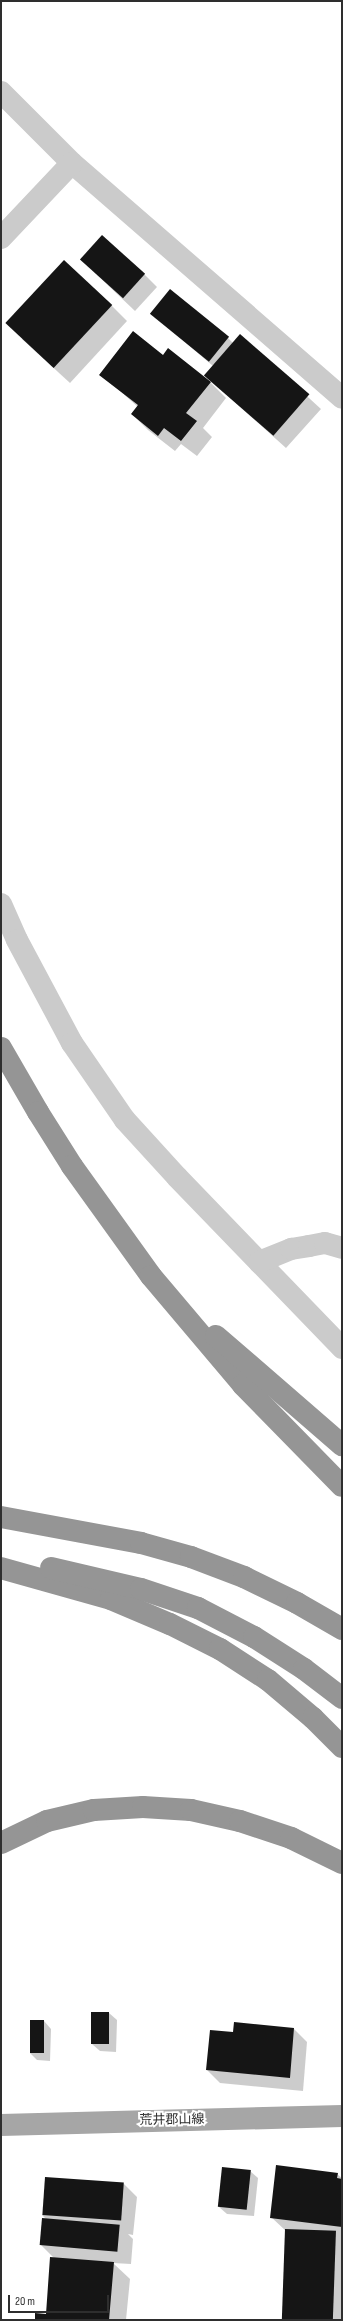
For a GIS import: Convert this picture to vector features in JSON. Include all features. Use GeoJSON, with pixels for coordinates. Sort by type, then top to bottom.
{"type":"FeatureCollection","features":[{"type":"Feature","properties":{"kind":"highway"},"geometry":{"type":"LineString","coordinates":[[1,1048],[42,1119],[106,1215],[151,1276],[243,1385],[342,1486]]}},
{"type":"Feature","properties":{"kind":"highway"},"geometry":{"type":"LineString","coordinates":[[106,1215],[148,1266],[189,1310],[234,1352],[342,1445]]}},
{"type":"Feature","properties":{"kind":"highway"},"geometry":{"type":"LineString","coordinates":[[1,1517],[141,1543],[191,1557],[244,1577],[297,1603],[342,1630]]}},
{"type":"Feature","properties":{"kind":"highway"},"geometry":{"type":"LineString","coordinates":[[1,1560],[81,1574],[141,1589],[198,1608],[260,1641],[304,1669],[342,1698]]}},
{"type":"Feature","properties":{"kind":"highway"},"geometry":{"type":"LineString","coordinates":[[1,1568],[111,1600],[170,1624],[220,1649],[268,1680],[313,1718],[342,1746]]}},
{"type":"Feature","properties":{"kind":"highway"},"geometry":{"type":"LineString","coordinates":[[1,1843],[47,1821],[94,1810],[157,1808],[191,1810],[240,1821],[292,1838],[342,1863]]}},
{"type":"Feature","properties":{"kind":"main road","name":"荒井郡山線"},"geometry":{"type":"LineString","coordinates":[[1,2124],[342,2116]]}},
{"type":"Feature","properties":{"kind":"street"},"geometry":{"type":"LineString","coordinates":[[1,92],[72,162],[342,398]]}},
{"type":"Feature","properties":{"kind":"street"},"geometry":{"type":"LineString","coordinates":[[1,238],[72,162]]}},
{"type":"Feature","properties":{"kind":"street"},"geometry":{"type":"LineString","coordinates":[[1,904],[17,940],[72,1044],[125,1120],[342,1348]]}},
{"type":"Feature","properties":{"kind":"street"},"geometry":{"type":"LineString","coordinates":[[259,1262],[291,1249],[325,1243],[342,1248]]}},
{"type":"Feature","properties":{"kind":"building"},"geometry":{"type":"Polygon","coordinates":[[[102,235],[145,274],[123,298],[80,260],[102,235]]]}},
{"type":"Feature","properties":{"kind":"building"},"geometry":{"type":"Polygon","coordinates":[[[64,260],[112,305],[54,368],[5,323],[64,260]]]}},
{"type":"Feature","properties":{"kind":"building"},"geometry":{"type":"Polygon","coordinates":[[[170,289],[229,337],[209,362],[150,314],[170,289]]]}},
{"type":"Feature","properties":{"kind":"building"},"geometry":{"type":"Polygon","coordinates":[[[133,331],[163,355],[168,348],[211,382],[186,413],[197,421],[181,441],[164,428],[158,436],[131,414],[138,405],[99,375],[133,331]]]}},
{"type":"Feature","properties":{"kind":"building"},"geometry":{"type":"Polygon","coordinates":[[[240,334],[309,394],[273,436],[204,376],[240,334]]]}},
{"type":"Feature","properties":{"kind":"building"},"geometry":{"type":"Polygon","coordinates":[[[91,2012],[109,2012],[109,2044],[91,2044],[91,2012]]]}},
{"type":"Feature","properties":{"kind":"building"},"geometry":{"type":"Polygon","coordinates":[[[30,2020],[44,2020],[44,2053],[30,2053],[30,2020]]]}},
{"type":"Feature","properties":{"kind":"building"},"geometry":{"type":"Polygon","coordinates":[[[234,2022],[294,2028],[290,2078],[206,2070],[210,2030],[233,2032],[234,2022]]]}},
{"type":"Feature","properties":{"kind":"building"},"geometry":{"type":"Polygon","coordinates":[[[276,2165],[338,2173],[337,2178],[342,2179],[342,2227],[270,2218],[276,2165]]]}},
{"type":"Feature","properties":{"kind":"building"},"geometry":{"type":"Polygon","coordinates":[[[222,2167],[251,2170],[247,2210],[218,2207],[222,2167]]]}},
{"type":"Feature","properties":{"kind":"building"},"geometry":{"type":"Polygon","coordinates":[[[45,2177],[124,2183],[121,2220],[42,2215],[45,2177]]]}},
{"type":"Feature","properties":{"kind":"building"},"geometry":{"type":"Polygon","coordinates":[[[42,2218],[120,2225],[117,2252],[40,2245],[42,2218]]]}},
{"type":"Feature","properties":{"kind":"building"},"geometry":{"type":"Polygon","coordinates":[[[285,2229],[336,2231],[333,2320],[282,2320],[285,2229]]]}},
{"type":"Feature","properties":{"kind":"building"},"geometry":{"type":"Polygon","coordinates":[[[50,2257],[114,2262],[109,2320],[35,2320],[35,2313],[46,2314],[50,2257]]]}}]}
